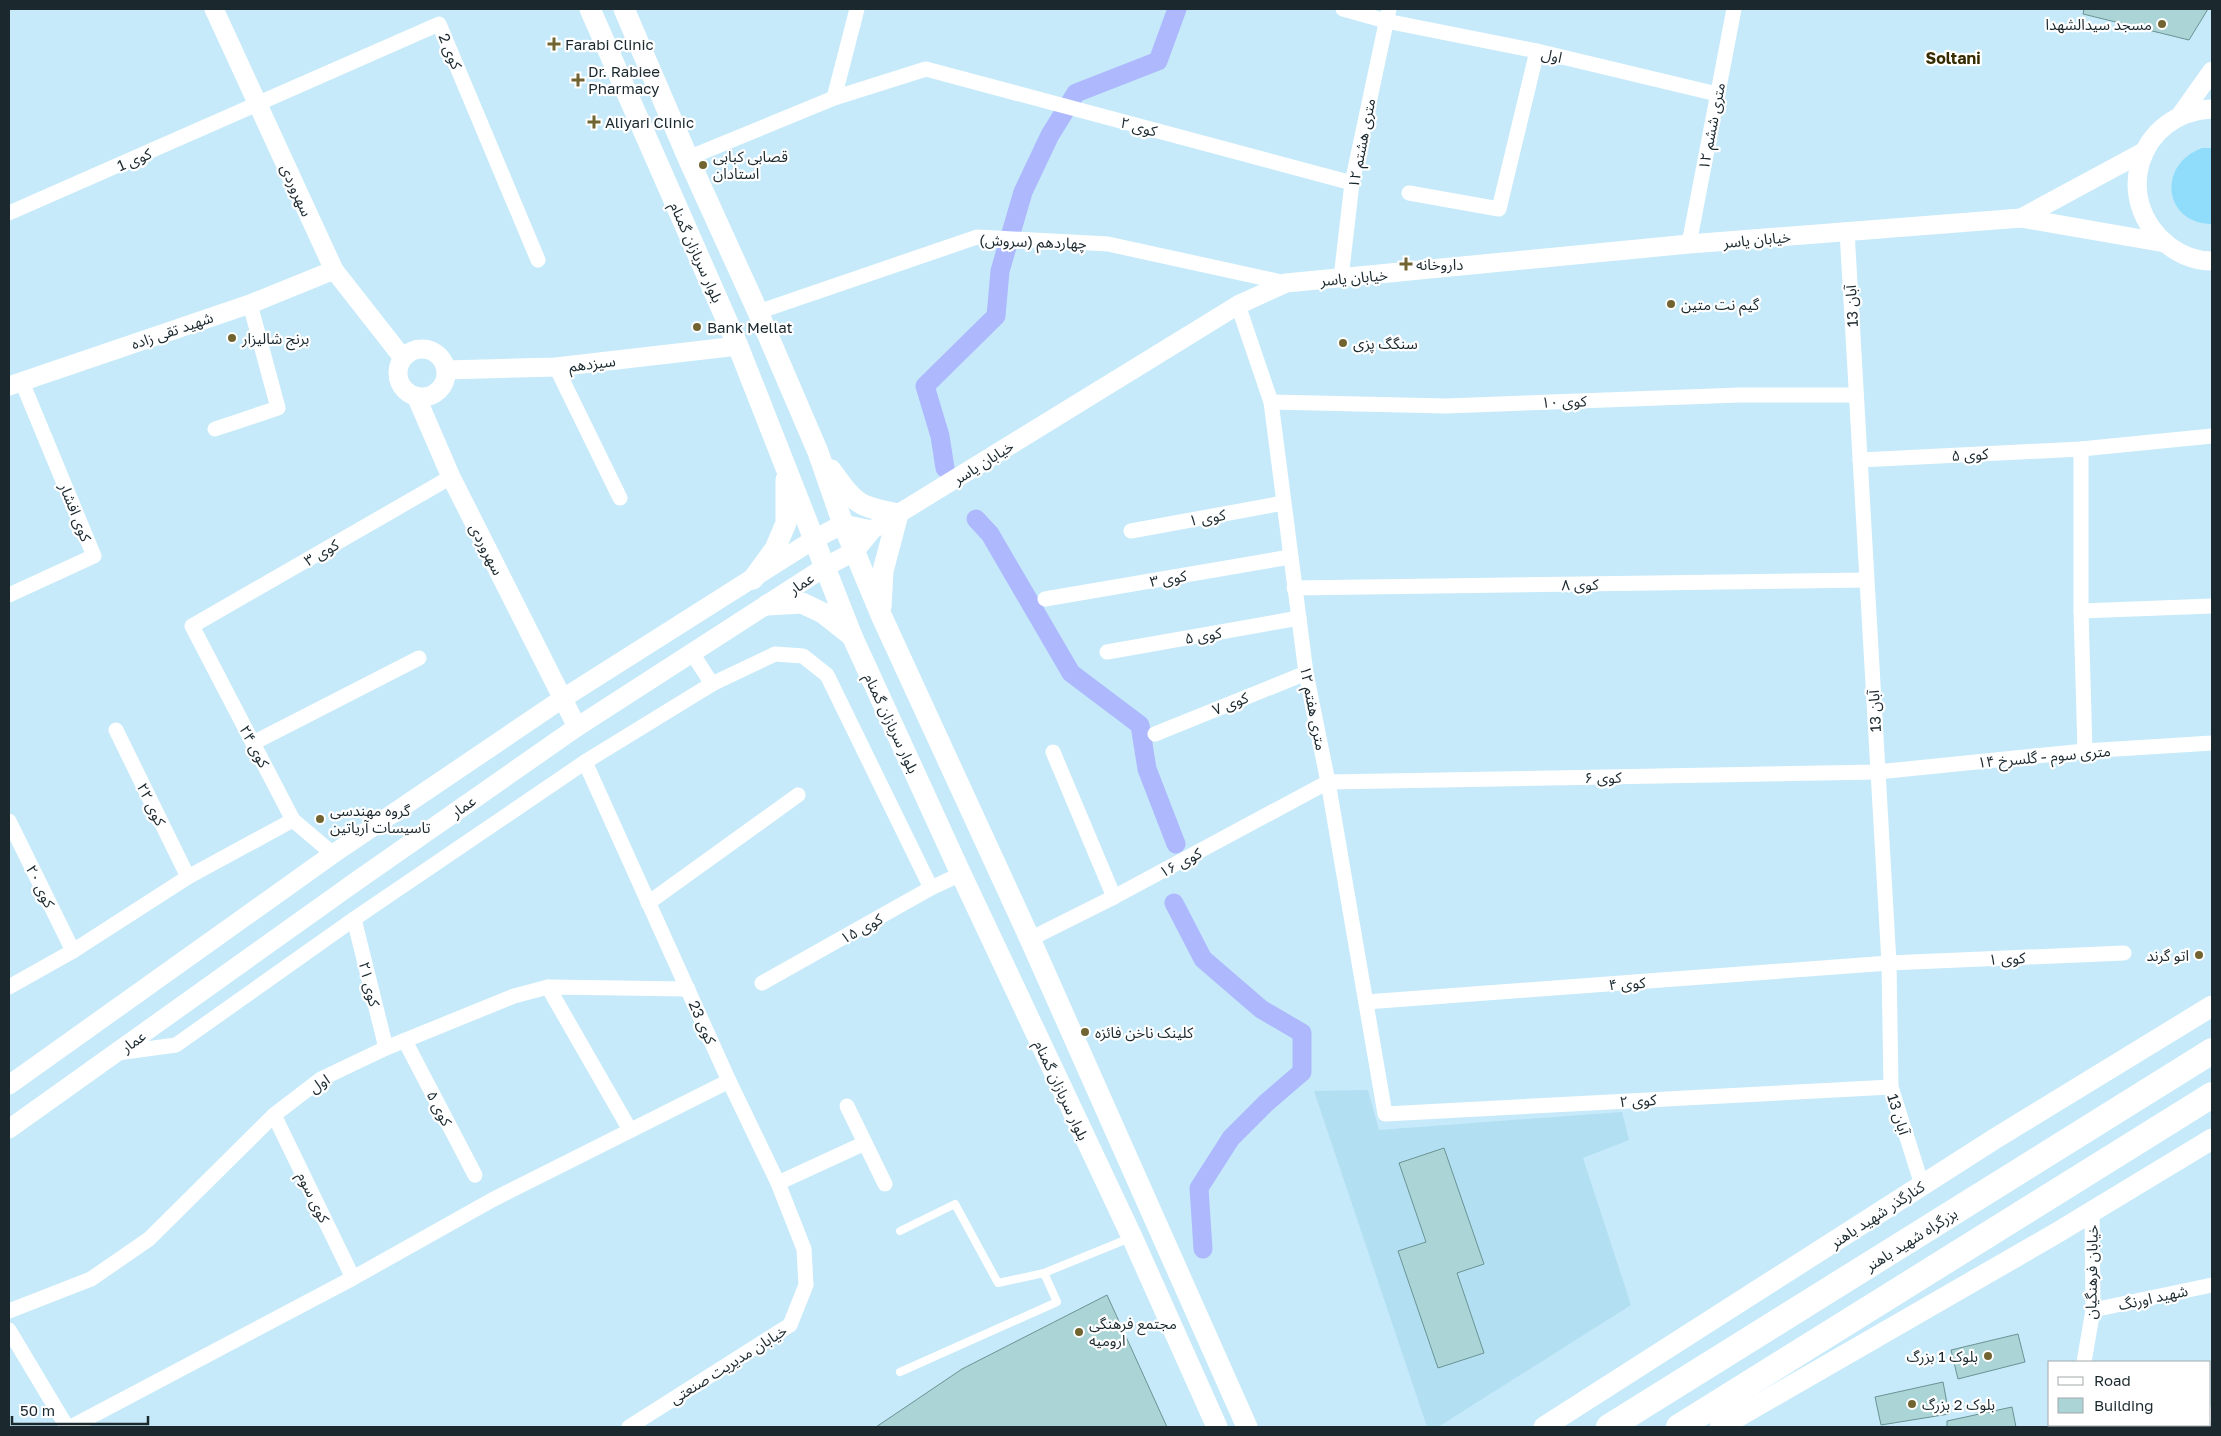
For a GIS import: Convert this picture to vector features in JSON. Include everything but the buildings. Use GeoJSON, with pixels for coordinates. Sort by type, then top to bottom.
{"type":"FeatureCollection","features":[{"type":"Feature","properties":{"kind":"highway","name":"بزرگراه شهید باهنر"},"geometry":{"type":"LineString","coordinates":[[1609,1427],[2210,1052]]}},
{"type":"Feature","properties":{"kind":"highway"},"geometry":{"type":"LineString","coordinates":[[1679,1427],[2212,1095]]}},
{"type":"Feature","properties":{"kind":"main road","name":"بلوار سربازان گمنام"},"geometry":{"type":"LineString","coordinates":[[590,9],[738,346],[786,464],[812,540],[825,567],[852,636],[961,874],[1132,1237],[1217,1427]]}},
{"type":"Feature","properties":{"kind":"main road","name":"بلوار سربازان گمنام"},"geometry":{"type":"LineString","coordinates":[[624,9],[818,452],[843,524],[881,615],[1030,939],[1243,1419]]}},
{"type":"Feature","properties":{"kind":"main road"},"geometry":{"type":"LineString","coordinates":[[818,452],[852,498],[869,508],[898,514],[883,571],[881,615]]}},
{"type":"Feature","properties":{"kind":"main road"},"geometry":{"type":"LineString","coordinates":[[753,578],[775,549],[786,523],[786,464]]}},
{"type":"Feature","properties":{"kind":"main road"},"geometry":{"type":"LineString","coordinates":[[767,605],[802,603],[823,613],[852,636]]}},
{"type":"Feature","properties":{"kind":"main road","name":"کنارگذر شهید باهنر"},"geometry":{"type":"LineString","coordinates":[[1544,1427],[1922,1185],[2212,1006]]}},
{"type":"Feature","properties":{"kind":"main road"},"geometry":{"type":"LineString","coordinates":[[1731,1424],[2055,1234],[2212,1139]]}},
{"type":"Feature","properties":{"kind":"main road"},"geometry":{"type":"LineString","coordinates":[[1243,1419],[1258,1427]]}},
{"type":"Feature","properties":{"kind":"street","name":"سهروردی"},"geometry":{"type":"LineString","coordinates":[[214,9],[334,270],[403,358]]}},
{"type":"Feature","properties":{"kind":"street"},"geometry":{"type":"LineString","coordinates":[[688,158],[834,98],[857,9]]}},
{"type":"Feature","properties":{"kind":"street"},"geometry":{"type":"LineString","coordinates":[[1343,9],[1388,15]]}},
{"type":"Feature","properties":{"kind":"street","name":"۱۲ متری ششم"},"geometry":{"type":"LineString","coordinates":[[1689,244],[1734,9]]}},
{"type":"Feature","properties":{"kind":"street","name":"اول"},"geometry":{"type":"LineString","coordinates":[[1388,15],[1717,94]]}},
{"type":"Feature","properties":{"kind":"street","name":"۱۲ متری هشتم"},"geometry":{"type":"LineString","coordinates":[[1341,278],[1352,183],[1388,15]]}},
{"type":"Feature","properties":{"kind":"street","name":"کوی 2"},"geometry":{"type":"LineString","coordinates":[[259,105],[440,24],[538,260]]}},
{"type":"Feature","properties":{"kind":"street"},"geometry":{"type":"LineString","coordinates":[[1409,193],[1499,208],[1537,51]]}},
{"type":"Feature","properties":{"kind":"street","name":"کوی ۲"},"geometry":{"type":"LineString","coordinates":[[834,98],[926,70],[1352,183]]}},
{"type":"Feature","properties":{"kind":"street"},"geometry":{"type":"LineString","coordinates":[[2180,116],[2212,71]]}},
{"type":"Feature","properties":{"kind":"street","name":"کوی 1"},"geometry":{"type":"LineString","coordinates":[[9,213],[259,105]]}},
{"type":"Feature","properties":{"kind":"street"},"geometry":{"type":"LineString","coordinates":[[2212,109],[2196,110],[2171,120],[2152,138],[2140,162],[2136,188],[2142,214],[2157,237],[2178,253],[2204,261],[2212,261]]}},
{"type":"Feature","properties":{"kind":"street","name":"خیابان یاسر"},"geometry":{"type":"LineString","coordinates":[[2021,218],[2145,151]]}},
{"type":"Feature","properties":{"kind":"street","name":"خیابان یاسر"},"geometry":{"type":"LineString","coordinates":[[855,550],[872,530],[1238,306],[1286,283],[1689,244],[2021,218],[2166,243]]}},
{"type":"Feature","properties":{"kind":"street","name":"13 آبان"},"geometry":{"type":"LineString","coordinates":[[1847,231],[1889,963],[1891,1087],[1922,1185]]}},
{"type":"Feature","properties":{"kind":"street","name":"چهاردهم (سروش)"},"geometry":{"type":"LineString","coordinates":[[758,312],[977,237],[1108,244],[1286,283]]}},
{"type":"Feature","properties":{"kind":"street","name":"شهید تقی زاده"},"geometry":{"type":"LineString","coordinates":[[15,384],[250,304],[334,270]]}},
{"type":"Feature","properties":{"kind":"street"},"geometry":{"type":"LineString","coordinates":[[215,429],[278,408],[250,304]]}},
{"type":"Feature","properties":{"kind":"street","name":"۱۲ متری هفتم"},"geometry":{"type":"LineString","coordinates":[[1238,306],[1271,402],[1306,673],[1328,782],[1385,1114]]}},
{"type":"Feature","properties":{"kind":"street","name":"سیزدهم"},"geometry":{"type":"LineString","coordinates":[[446,370],[556,367],[738,346]]}},
{"type":"Feature","properties":{"kind":"street"},"geometry":{"type":"LineString","coordinates":[[416,349],[432,351],[439,356],[446,370],[442,385],[438,391],[431,395],[416,396],[409,394],[399,381],[397,373],[403,358],[416,349]]}},
{"type":"Feature","properties":{"kind":"street"},"geometry":{"type":"LineString","coordinates":[[556,367],[620,498]]}},
{"type":"Feature","properties":{"kind":"street","name":"کوی افشار"},"geometry":{"type":"LineString","coordinates":[[9,595],[94,556],[15,384]]}},
{"type":"Feature","properties":{"kind":"street","name":"کوی ۱۰"},"geometry":{"type":"LineString","coordinates":[[1271,402],[1446,406],[1740,395],[1856,395]]}},
{"type":"Feature","properties":{"kind":"street","name":"سهروردی"},"geometry":{"type":"LineString","coordinates":[[416,396],[451,478],[577,727]]}},
{"type":"Feature","properties":{"kind":"street","name":"کوی ۵"},"geometry":{"type":"LineString","coordinates":[[1860,460],[2081,449],[2212,436]]}},
{"type":"Feature","properties":{"kind":"street"},"geometry":{"type":"LineString","coordinates":[[2081,449],[2081,611],[2085,751]]}},
{"type":"Feature","properties":{"kind":"street","name":"کوی ۳"},"geometry":{"type":"LineString","coordinates":[[192,626],[451,478]]}},
{"type":"Feature","properties":{"kind":"street","name":"کوی ۱"},"geometry":{"type":"LineString","coordinates":[[1131,530],[1284,503]]}},
{"type":"Feature","properties":{"kind":"street"},"geometry":{"type":"LineString","coordinates":[[843,524],[872,530]]}},
{"type":"Feature","properties":{"kind":"street","name":"عمار"},"geometry":{"type":"LineString","coordinates":[[9,1085],[334,854],[562,699],[812,540],[843,524]]}},
{"type":"Feature","properties":{"kind":"street","name":"عمار"},"geometry":{"type":"LineString","coordinates":[[9,1130],[577,727],[825,567],[855,550]]}},
{"type":"Feature","properties":{"kind":"street","name":"کوی ۳"},"geometry":{"type":"LineString","coordinates":[[1045,599],[1290,557]]}},
{"type":"Feature","properties":{"kind":"street","name":"کوی ۸"},"geometry":{"type":"LineString","coordinates":[[1294,588],[1866,580]]}},
{"type":"Feature","properties":{"kind":"street"},"geometry":{"type":"LineString","coordinates":[[2081,611],[2212,606]]}},
{"type":"Feature","properties":{"kind":"street","name":"کوی ۵"},"geometry":{"type":"LineString","coordinates":[[1107,652],[1299,618]]}},
{"type":"Feature","properties":{"kind":"street","name":"کوی ۲۴"},"geometry":{"type":"LineString","coordinates":[[192,626],[294,820],[334,854]]}},
{"type":"Feature","properties":{"kind":"street"},"geometry":{"type":"LineString","coordinates":[[692,653],[712,684]]}},
{"type":"Feature","properties":{"kind":"street"},"geometry":{"type":"LineString","coordinates":[[117,1053],[176,1045],[354,919],[585,762],[712,684],[775,654],[803,656],[827,675],[931,888]]}},
{"type":"Feature","properties":{"kind":"street"},"geometry":{"type":"LineString","coordinates":[[253,743],[419,658]]}},
{"type":"Feature","properties":{"kind":"street","name":"کوی ۷"},"geometry":{"type":"LineString","coordinates":[[1155,734],[1306,673]]}},
{"type":"Feature","properties":{"kind":"street","name":"کوی ۲۲"},"geometry":{"type":"LineString","coordinates":[[116,730],[188,878]]}},
{"type":"Feature","properties":{"kind":"street","name":"۱۴ متری سوم - گلسرخ"},"geometry":{"type":"LineString","coordinates":[[1877,772],[2085,751],[2212,743]]}},
{"type":"Feature","properties":{"kind":"street"},"geometry":{"type":"LineString","coordinates":[[1053,752],[1114,897]]}},
{"type":"Feature","properties":{"kind":"street","name":"کوی 23"},"geometry":{"type":"LineString","coordinates":[[585,762],[729,1081],[778,1183],[804,1248],[806,1285]]}},
{"type":"Feature","properties":{"kind":"street","name":"کوی ۶"},"geometry":{"type":"LineString","coordinates":[[1328,782],[1877,772]]}},
{"type":"Feature","properties":{"kind":"street","name":"کوی ۱۶"},"geometry":{"type":"LineString","coordinates":[[1030,939],[1114,897],[1328,782]]}},
{"type":"Feature","properties":{"kind":"street"},"geometry":{"type":"LineString","coordinates":[[648,903],[798,795]]}},
{"type":"Feature","properties":{"kind":"street"},"geometry":{"type":"LineString","coordinates":[[9,987],[73,951],[188,878],[294,820]]}},
{"type":"Feature","properties":{"kind":"street","name":"کوی ۲۰"},"geometry":{"type":"LineString","coordinates":[[9,821],[73,951]]}},
{"type":"Feature","properties":{"kind":"street","name":"کوی ۱۵"},"geometry":{"type":"LineString","coordinates":[[762,983],[931,888],[961,874]]}},
{"type":"Feature","properties":{"kind":"street","name":"کوی ۲۱"},"geometry":{"type":"LineString","coordinates":[[354,919],[386,1048]]}},
{"type":"Feature","properties":{"kind":"street","name":"کوی ۱"},"geometry":{"type":"LineString","coordinates":[[1889,963],[2124,952]]}},
{"type":"Feature","properties":{"kind":"street","name":"کوی ۴"},"geometry":{"type":"LineString","coordinates":[[1366,1002],[1889,963]]}},
{"type":"Feature","properties":{"kind":"street"},"geometry":{"type":"LineString","coordinates":[[548,988],[630,1130]]}},
{"type":"Feature","properties":{"kind":"street","name":"اول"},"geometry":{"type":"LineString","coordinates":[[9,1311],[91,1279],[149,1240],[274,1115],[321,1079],[386,1048],[514,996],[548,988],[688,989]]}},
{"type":"Feature","properties":{"kind":"street","name":"کوی ۵"},"geometry":{"type":"LineString","coordinates":[[405,1041],[475,1175]]}},
{"type":"Feature","properties":{"kind":"street"},"geometry":{"type":"LineString","coordinates":[[9,1330],[69,1427],[353,1278],[492,1200],[729,1081]]}},
{"type":"Feature","properties":{"kind":"street","name":"کوی ۲"},"geometry":{"type":"LineString","coordinates":[[1385,1114],[1891,1087]]}},
{"type":"Feature","properties":{"kind":"street"},"geometry":{"type":"LineString","coordinates":[[848,1106],[885,1184]]}},
{"type":"Feature","properties":{"kind":"street","name":"کوی سوم"},"geometry":{"type":"LineString","coordinates":[[274,1115],[353,1278]]}},
{"type":"Feature","properties":{"kind":"street"},"geometry":{"type":"LineString","coordinates":[[778,1183],[865,1143]]}},
{"type":"Feature","properties":{"kind":"street","name":"خیابان فرهنگیان"},"geometry":{"type":"LineString","coordinates":[[2084,1361],[2093,1310],[2092,1210]]}},
{"type":"Feature","properties":{"kind":"street","name":"شهید اورنگ"},"geometry":{"type":"LineString","coordinates":[[2093,1310],[2212,1284]]}},
{"type":"Feature","properties":{"kind":"street","name":"خیابان مدیریت صنعتی"},"geometry":{"type":"LineString","coordinates":[[629,1427],[790,1325],[806,1285]]}},
{"type":"Feature","properties":{"kind":"lane"},"geometry":{"type":"LineString","coordinates":[[900,1231],[955,1204],[998,1283],[1044,1273],[1132,1237]]}},
{"type":"Feature","properties":{"kind":"lane"},"geometry":{"type":"LineString","coordinates":[[900,1372],[1057,1302],[1044,1273]]}},
{"type":"Feature","properties":{"kind":"shaded area"},"geometry":{"type":"Polygon","coordinates":[[[2202,148],[2212,148],[2212,224],[2196,221],[2184,215],[2176,204],[2172,192],[2172,180],[2177,167],[2187,156],[2202,148]]]}},
{"type":"Feature","properties":{"kind":"shaded area"},"geometry":{"type":"Polygon","coordinates":[[[1368,1090],[1379,1130],[1622,1112],[1629,1140],[1583,1158],[1631,1305],[1438,1427],[1427,1427],[1314,1091],[1368,1090]]]}},
{"type":"Feature","properties":{"kind":"waterway"},"geometry":{"type":"LineString","coordinates":[[945,468],[940,436],[925,386],[996,316],[1000,271],[1023,192],[1050,135],[1076,93],[1158,61],[1177,9]]}},
{"type":"Feature","properties":{"kind":"waterway"},"geometry":{"type":"LineString","coordinates":[[976,519],[990,534],[1071,673],[1140,725],[1147,769],[1176,844]]}},
{"type":"Feature","properties":{"kind":"waterway"},"geometry":{"type":"LineString","coordinates":[[1174,903],[1203,959],[1261,1009],[1302,1033],[1302,1072],[1266,1103],[1231,1138],[1199,1188],[1203,1249]]}},
{"type":"Feature","properties":{"kind":"place","name":"مسجد سیدالشهدا"},"geometry":{"type":"Point","coordinates":[2162,24]}},
{"type":"Feature","properties":{"kind":"place","name":"Farabi Clinic"},"geometry":{"type":"Point","coordinates":[554,44]}},
{"type":"Feature","properties":{"kind":"place","name":"Dr. Rabiee Pharmacy"},"geometry":{"type":"Point","coordinates":[578,80]}},
{"type":"Feature","properties":{"kind":"place","name":"Aliyari Clinic"},"geometry":{"type":"Point","coordinates":[594,122]}},
{"type":"Feature","properties":{"kind":"place","name":"قصابی کبابی استادان"},"geometry":{"type":"Point","coordinates":[703,165]}},
{"type":"Feature","properties":{"kind":"place","name":"داروخانه"},"geometry":{"type":"Point","coordinates":[1406,264]}},
{"type":"Feature","properties":{"kind":"place","name":"گیم نت متین"},"geometry":{"type":"Point","coordinates":[1671,304]}},
{"type":"Feature","properties":{"kind":"place","name":"Bank Mellat"},"geometry":{"type":"Point","coordinates":[697,327]}},
{"type":"Feature","properties":{"kind":"place","name":"برنج شالیزار"},"geometry":{"type":"Point","coordinates":[232,338]}},
{"type":"Feature","properties":{"kind":"place","name":"سنگگ پزی"},"geometry":{"type":"Point","coordinates":[1343,343]}},
{"type":"Feature","properties":{"kind":"place","name":"گروه مهندسی تاسیسات آریاتین"},"geometry":{"type":"Point","coordinates":[320,819]}},
{"type":"Feature","properties":{"kind":"place","name":"اتو گرند"},"geometry":{"type":"Point","coordinates":[2199,955]}},
{"type":"Feature","properties":{"kind":"place","name":"کلینک ناخن فائزه"},"geometry":{"type":"Point","coordinates":[1085,1032]}},
{"type":"Feature","properties":{"kind":"place","name":"مجتمع فرهنگی ارومیه"},"geometry":{"type":"Point","coordinates":[1079,1332]}},
{"type":"Feature","properties":{"kind":"place","name":"بلوک 1 بزرگ"},"geometry":{"type":"Point","coordinates":[1988,1356]}},
{"type":"Feature","properties":{"kind":"place","name":"بلوک 2 بزرگ"},"geometry":{"type":"Point","coordinates":[1912,1404]}},
{"type":"Feature","properties":{"kind":"district","name":"Soltani"},"geometry":{"type":"Point","coordinates":[1953,58]}}]}
